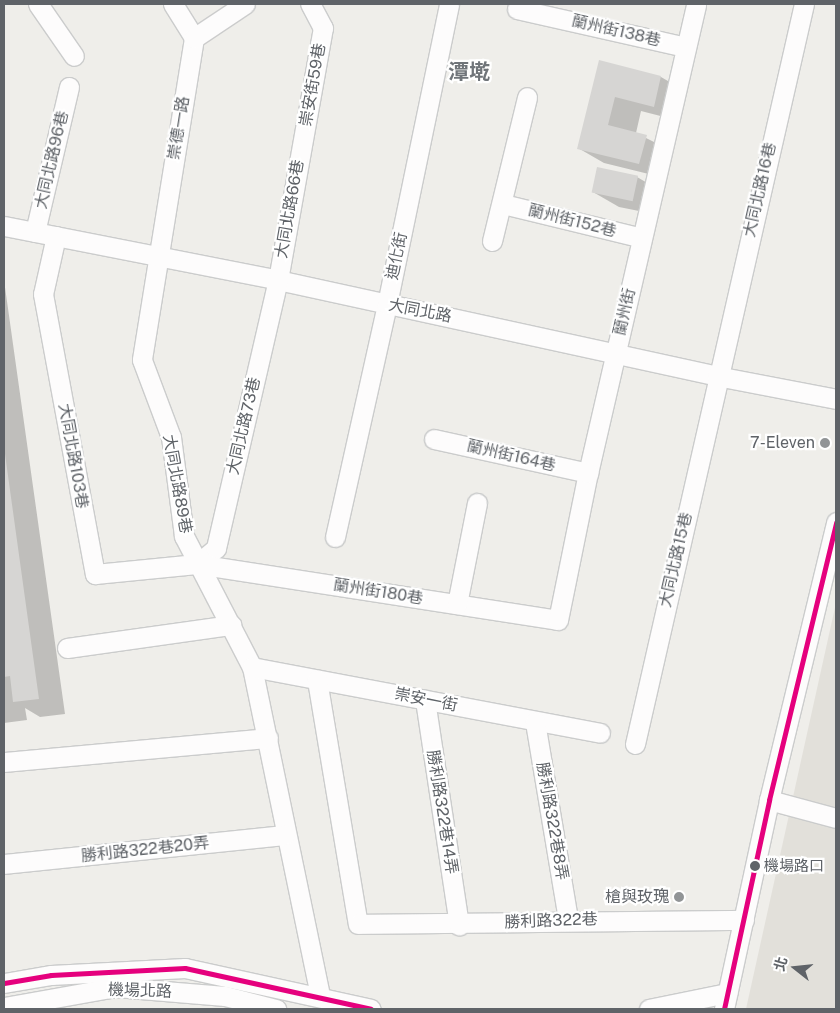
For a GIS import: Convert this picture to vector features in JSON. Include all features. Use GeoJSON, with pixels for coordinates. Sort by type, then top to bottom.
{"type":"FeatureCollection","features":[{"type":"Feature","properties":{"kind":"street"},"geometry":{"type":"LineString","coordinates":[[38,4],[74,56]]}},
{"type":"Feature","properties":{"kind":"street"},"geometry":{"type":"LineString","coordinates":[[173,4],[194,38],[245,4]]}},
{"type":"Feature","properties":{"kind":"street","name":"崇安街59巷"},"geometry":{"type":"LineString","coordinates":[[303,139],[323,28],[310,4]]}},
{"type":"Feature","properties":{"kind":"street","name":"迪化街"},"geometry":{"type":"LineString","coordinates":[[335,537],[387,304],[449,4]]}},
{"type":"Feature","properties":{"kind":"street","name":"蘭州街"},"geometry":{"type":"LineString","coordinates":[[558,620],[588,473],[696,4]]}},
{"type":"Feature","properties":{"kind":"street","name":"大同北路16巷"},"geometry":{"type":"LineString","coordinates":[[717,376],[804,4]]}},
{"type":"Feature","properties":{"kind":"street","name":"蘭州街138巷"},"geometry":{"type":"LineString","coordinates":[[517,8],[686,48]]}},
{"type":"Feature","properties":{"kind":"street","name":"崇德一路"},"geometry":{"type":"LineString","coordinates":[[158,258],[194,38]]}},
{"type":"Feature","properties":{"kind":"street","name":"大同北路96巷"},"geometry":{"type":"LineString","coordinates":[[34,232],[69,87]]}},
{"type":"Feature","properties":{"kind":"street"},"geometry":{"type":"LineString","coordinates":[[492,241],[527,96]]}},
{"type":"Feature","properties":{"kind":"street","name":"大同北路66巷"},"geometry":{"type":"LineString","coordinates":[[278,280],[303,139]]}},
{"type":"Feature","properties":{"kind":"street","name":"蘭州街152巷"},"geometry":{"type":"LineString","coordinates":[[502,204],[642,238]]}},
{"type":"Feature","properties":{"kind":"street","name":"大同北路"},"geometry":{"type":"LineString","coordinates":[[4,226],[158,258],[278,280],[616,352],[717,376],[836,399]]}},
{"type":"Feature","properties":{"kind":"street","name":"大同北路103巷"},"geometry":{"type":"LineString","coordinates":[[56,236],[43,294],[95,574],[198,564]]}},
{"type":"Feature","properties":{"kind":"street","name":"大同北路89巷"},"geometry":{"type":"LineString","coordinates":[[158,258],[142,360],[171,437],[184,536],[252,666],[268,738],[285,836],[320,996]]}},
{"type":"Feature","properties":{"kind":"street","name":"大同北路73巷"},"geometry":{"type":"LineString","coordinates":[[198,564],[216,548],[278,280]]}},
{"type":"Feature","properties":{"kind":"street","name":"大同北路15巷"},"geometry":{"type":"LineString","coordinates":[[635,744],[717,376]]}},
{"type":"Feature","properties":{"kind":"street","name":"蘭州街164巷"},"geometry":{"type":"LineString","coordinates":[[434,439],[588,473]]}},
{"type":"Feature","properties":{"kind":"street"},"geometry":{"type":"LineString","coordinates":[[456,604],[477,503]]}},
{"type":"Feature","properties":{"kind":"street"},"geometry":{"type":"LineString","coordinates":[[649,1009],[725,1001],[769,800],[836,522]]}},
{"type":"Feature","properties":{"kind":"street","name":"蘭州街180巷"},"geometry":{"type":"LineString","coordinates":[[198,564],[558,620]]}},
{"type":"Feature","properties":{"kind":"street"},"geometry":{"type":"LineString","coordinates":[[67,648],[231,625]]}},
{"type":"Feature","properties":{"kind":"street","name":"崇安一街"},"geometry":{"type":"LineString","coordinates":[[252,666],[600,733]]}},
{"type":"Feature","properties":{"kind":"street","name":"勝利路322巷"},"geometry":{"type":"LineString","coordinates":[[317,680],[358,924],[459,925],[568,920],[744,920]]}},
{"type":"Feature","properties":{"kind":"street","name":"勝利路322巷14弄"},"geometry":{"type":"LineString","coordinates":[[424,700],[459,925]]}},
{"type":"Feature","properties":{"kind":"street","name":"勝利路322巷8弄"},"geometry":{"type":"LineString","coordinates":[[535,722],[568,920]]}},
{"type":"Feature","properties":{"kind":"street"},"geometry":{"type":"LineString","coordinates":[[4,762],[268,738]]}},
{"type":"Feature","properties":{"kind":"street"},"geometry":{"type":"LineString","coordinates":[[769,800],[836,818]]}},
{"type":"Feature","properties":{"kind":"street","name":"勝利路322巷20弄"},"geometry":{"type":"LineString","coordinates":[[4,864],[285,836]]}},
{"type":"Feature","properties":{"kind":"street","name":"機場北路"},"geometry":{"type":"LineString","coordinates":[[4,983],[50,975],[185,968],[320,996],[371,1009]]}},
{"type":"Feature","properties":{"kind":"street","name":"機場北路"},"geometry":{"type":"LineString","coordinates":[[4,1007],[116,987],[226,996],[276,1009]]}},
{"type":"Feature","properties":{"kind":"shaded area"},"geometry":{"type":"Polygon","coordinates":[[[836,603],[836,1009],[746,1009],[836,603]]]}},
{"type":"Feature","properties":{"kind":"building"},"geometry":{"type":"Polygon","coordinates":[[[599,60],[661,76],[654,107],[615,97],[608,125],[647,135],[639,164],[577,149],[599,60]]]}},
{"type":"Feature","properties":{"kind":"building"},"geometry":{"type":"Polygon","coordinates":[[[597,167],[638,176],[633,201],[592,192],[597,167]]]}},
{"type":"Feature","properties":{"kind":"building"},"geometry":{"type":"Polygon","coordinates":[[[5,454],[39,699],[13,702],[10,676],[4,677],[5,454]]]}},
{"type":"Feature","properties":{"kind":"transit line"},"geometry":{"type":"LineString","coordinates":[[724,1009],[769,800],[836,522]]}},
{"type":"Feature","properties":{"kind":"transit line"},"geometry":{"type":"LineString","coordinates":[[4,983],[51,975],[185,968],[371,1009]]}},
{"type":"Feature","properties":{"kind":"place","name":"7-Eleven"},"geometry":{"type":"Point","coordinates":[825,443]}},
{"type":"Feature","properties":{"kind":"place","name":"機場路口"},"geometry":{"type":"Point","coordinates":[755,866]}},
{"type":"Feature","properties":{"kind":"place","name":"槍與玫瑰"},"geometry":{"type":"Point","coordinates":[679,897]}},
{"type":"Feature","properties":{"kind":"district","name":"潭墘"},"geometry":{"type":"Point","coordinates":[469,72]}}]}
